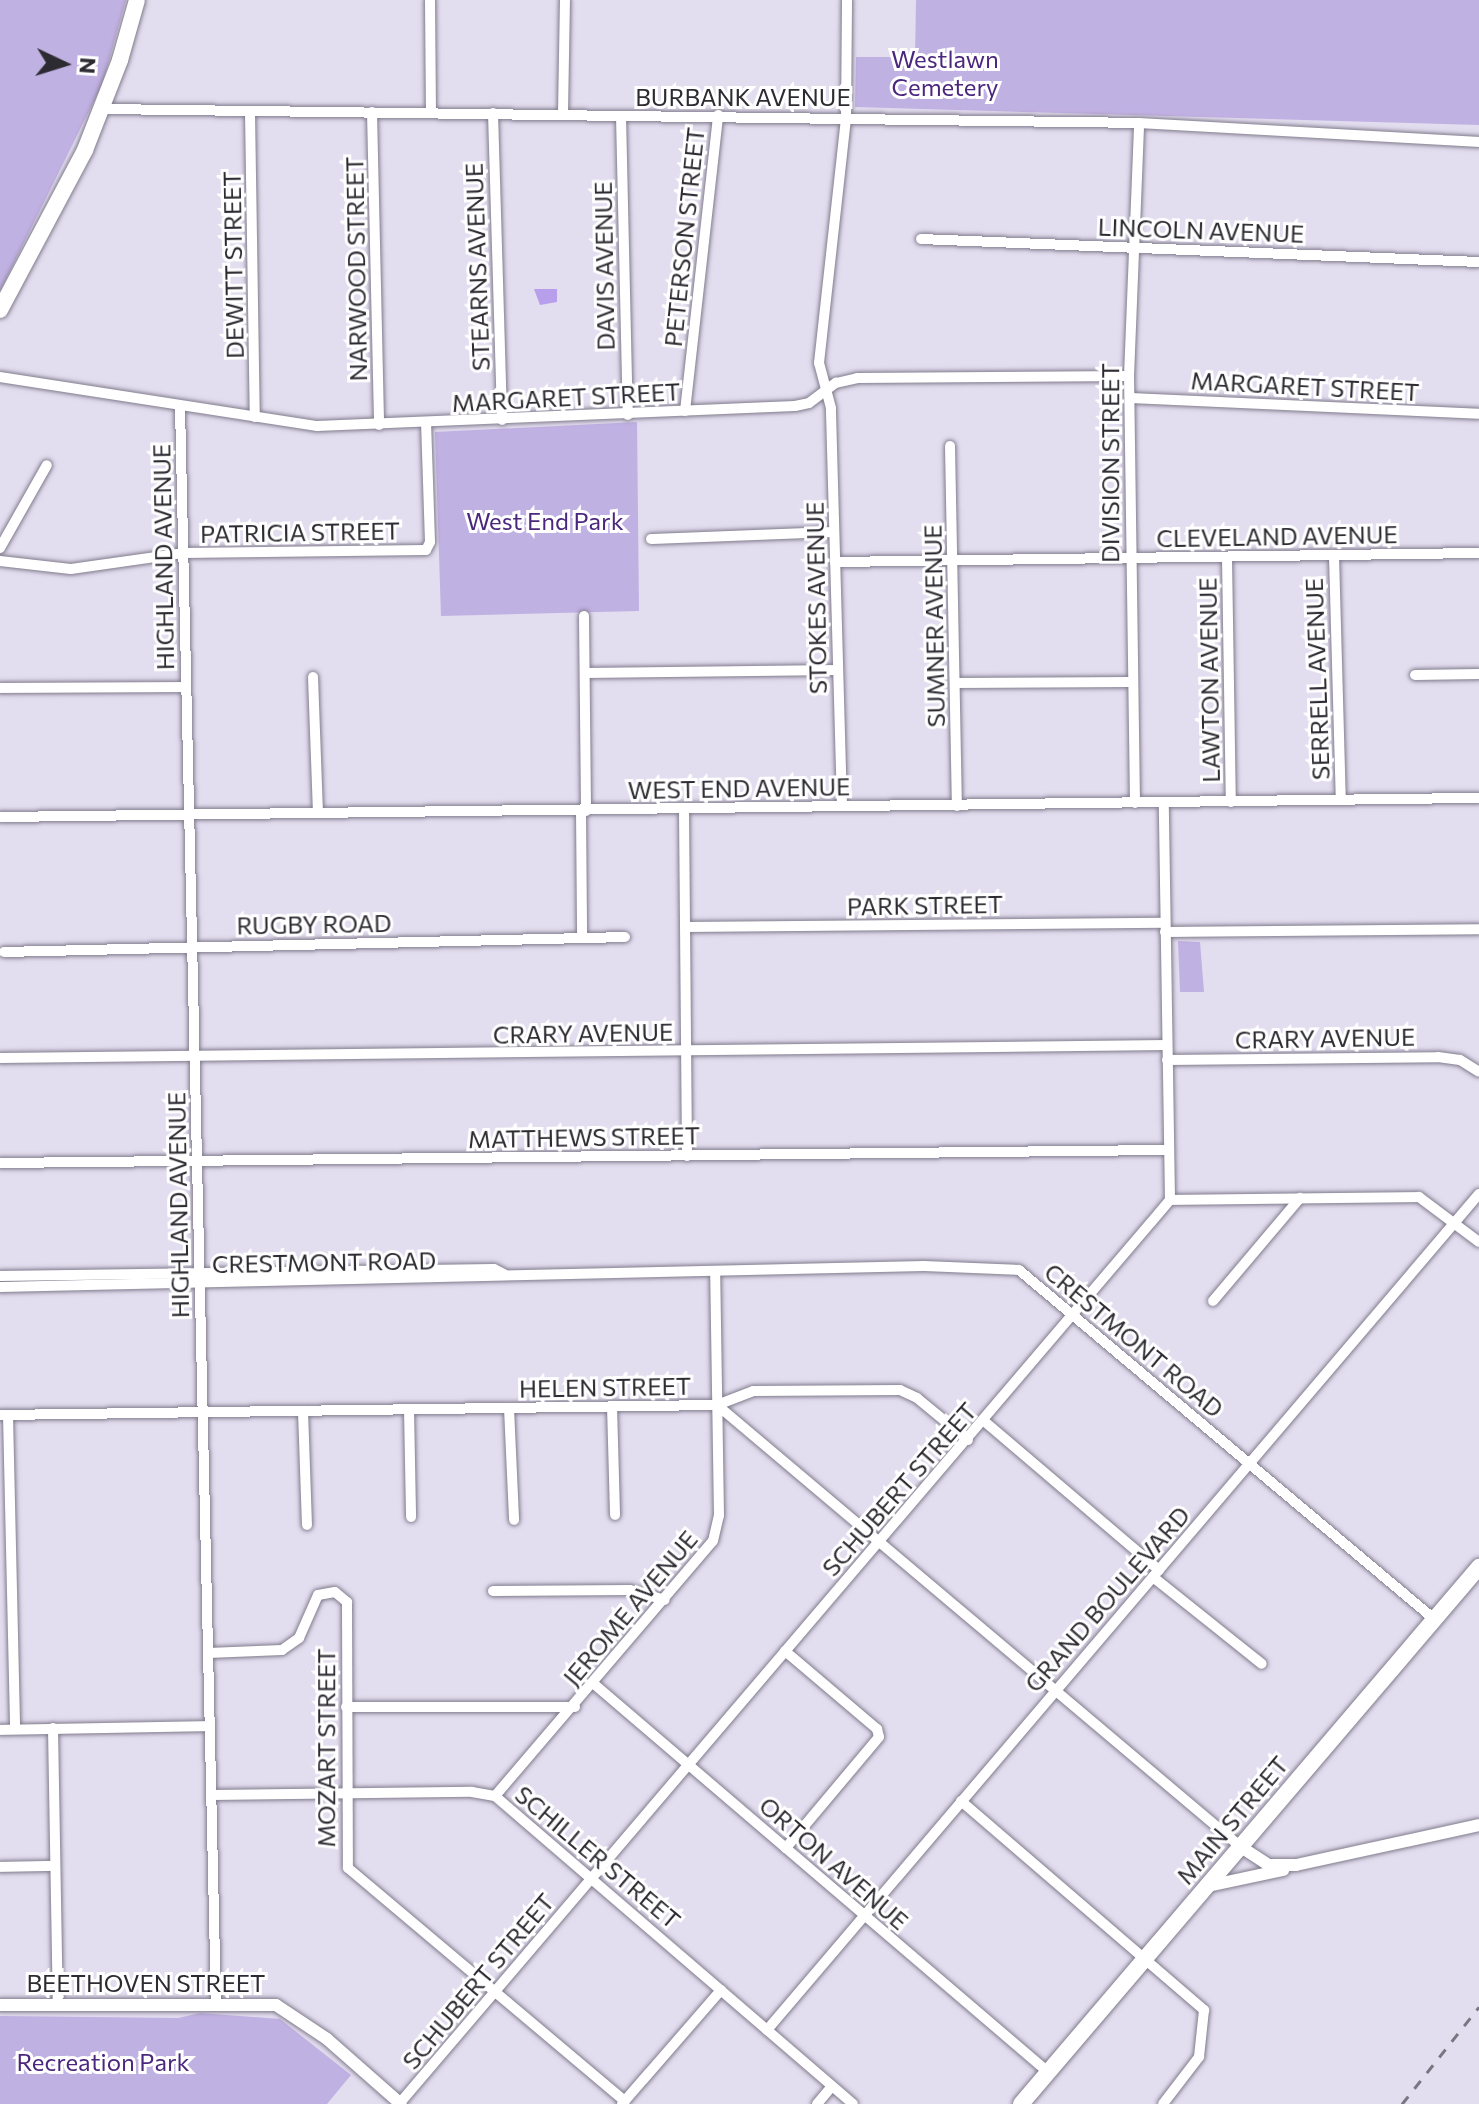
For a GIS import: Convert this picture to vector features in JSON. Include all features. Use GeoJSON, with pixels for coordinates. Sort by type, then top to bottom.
{"type":"FeatureCollection","features":[{"type":"Feature","properties":{"kind":"main road"},"geometry":{"type":"LineString","coordinates":[[0,310],[103,109],[137,0]]}},
{"type":"Feature","properties":{"kind":"main road","name":"MAIN STREET"},"geometry":{"type":"LineString","coordinates":[[1021,2104],[1479,1567]]}},
{"type":"Feature","properties":{"kind":"street"},"geometry":{"type":"LineString","coordinates":[[430,0],[431,112]]}},
{"type":"Feature","properties":{"kind":"street"},"geometry":{"type":"LineString","coordinates":[[563,113],[565,0]]}},
{"type":"Feature","properties":{"kind":"street","name":"STOKES AVENUE"},"geometry":{"type":"LineString","coordinates":[[842,806],[834,532],[826,390],[819,351],[846,118],[847,0]]}},
{"type":"Feature","properties":{"kind":"street","name":"BURBANK AVENUE"},"geometry":{"type":"LineString","coordinates":[[103,109],[1139,123],[1479,142]]}},
{"type":"Feature","properties":{"kind":"street","name":"DEWITT STREET"},"geometry":{"type":"LineString","coordinates":[[250,112],[255,417]]}},
{"type":"Feature","properties":{"kind":"street","name":"NARWOOD STREET"},"geometry":{"type":"LineString","coordinates":[[372,112],[379,425]]}},
{"type":"Feature","properties":{"kind":"street","name":"STEARNS AVENUE"},"geometry":{"type":"LineString","coordinates":[[493,113],[502,420]]}},
{"type":"Feature","properties":{"kind":"street","name":"PETERSON STREET"},"geometry":{"type":"LineString","coordinates":[[685,411],[718,115]]}},
{"type":"Feature","properties":{"kind":"street","name":"DAVIS AVENUE"},"geometry":{"type":"LineString","coordinates":[[621,116],[628,415]]}},
{"type":"Feature","properties":{"kind":"street","name":"DIVISION STREET"},"geometry":{"type":"LineString","coordinates":[[1135,803],[1129,558],[1129,376],[1139,123]]}},
{"type":"Feature","properties":{"kind":"street","name":"LINCOLN AVENUE"},"geometry":{"type":"LineString","coordinates":[[921,239],[1479,262]]}},
{"type":"Feature","properties":{"kind":"street","name":"MARGARET STREET"},"geometry":{"type":"LineString","coordinates":[[0,377],[317,426],[426,424],[795,406],[857,378],[1129,376]]}},
{"type":"Feature","properties":{"kind":"street","name":"MARGARET STREET"},"geometry":{"type":"LineString","coordinates":[[1130,398],[1479,414]]}},
{"type":"Feature","properties":{"kind":"street","name":"HIGHLAND AVENUE"},"geometry":{"type":"LineString","coordinates":[[180,406],[216,2003]]}},
{"type":"Feature","properties":{"kind":"street","name":"PATRICIA STREET"},"geometry":{"type":"LineString","coordinates":[[0,561],[71,569],[183,553],[426,550],[430,542],[426,424]]}},
{"type":"Feature","properties":{"kind":"street","name":"SUMNER AVENUE"},"geometry":{"type":"LineString","coordinates":[[950,446],[957,806]]}},
{"type":"Feature","properties":{"kind":"street"},"geometry":{"type":"LineString","coordinates":[[0,548],[47,465]]}},
{"type":"Feature","properties":{"kind":"street"},"geometry":{"type":"LineString","coordinates":[[651,539],[834,532]]}},
{"type":"Feature","properties":{"kind":"street","name":"CLEVELAND AVENUE"},"geometry":{"type":"LineString","coordinates":[[835,562],[1479,553]]}},
{"type":"Feature","properties":{"kind":"street","name":"SERRELL AVENUE"},"geometry":{"type":"LineString","coordinates":[[1334,556],[1341,800]]}},
{"type":"Feature","properties":{"kind":"street","name":"LAWTON AVENUE"},"geometry":{"type":"LineString","coordinates":[[1227,558],[1231,802]]}},
{"type":"Feature","properties":{"kind":"street"},"geometry":{"type":"LineString","coordinates":[[582,938],[584,616]]}},
{"type":"Feature","properties":{"kind":"street"},"geometry":{"type":"LineString","coordinates":[[585,673],[838,670]]}},
{"type":"Feature","properties":{"kind":"street"},"geometry":{"type":"LineString","coordinates":[[1415,675],[1479,674]]}},
{"type":"Feature","properties":{"kind":"street"},"geometry":{"type":"LineString","coordinates":[[313,677],[318,812]]}},
{"type":"Feature","properties":{"kind":"street"},"geometry":{"type":"LineString","coordinates":[[955,683],[1131,682]]}},
{"type":"Feature","properties":{"kind":"street"},"geometry":{"type":"LineString","coordinates":[[0,688],[186,687]]}},
{"type":"Feature","properties":{"kind":"street","name":"WEST END AVENUE"},"geometry":{"type":"LineString","coordinates":[[0,817],[1479,798]]}},
{"type":"Feature","properties":{"kind":"street"},"geometry":{"type":"LineString","coordinates":[[1164,803],[1170,1200],[1419,1197],[1479,1242]]}},
{"type":"Feature","properties":{"kind":"street"},"geometry":{"type":"LineString","coordinates":[[684,810],[687,1156]]}},
{"type":"Feature","properties":{"kind":"street","name":"PARK STREET"},"geometry":{"type":"LineString","coordinates":[[685,927],[1479,929]]}},
{"type":"Feature","properties":{"kind":"street","name":"RUGBY ROAD"},"geometry":{"type":"LineString","coordinates":[[4,952],[625,937]]}},
{"type":"Feature","properties":{"kind":"street","name":"CRARY AVENUE"},"geometry":{"type":"LineString","coordinates":[[0,1058],[1167,1045]]}},
{"type":"Feature","properties":{"kind":"street","name":"CRARY AVENUE"},"geometry":{"type":"LineString","coordinates":[[1167,1060],[1438,1057],[1460,1060],[1479,1072]]}},
{"type":"Feature","properties":{"kind":"street","name":"MATTHEWS STREET"},"geometry":{"type":"LineString","coordinates":[[0,1163],[1169,1150]]}},
{"type":"Feature","properties":{"kind":"street","name":"GRAND BOULEVARD"},"geometry":{"type":"LineString","coordinates":[[767,2030],[1479,1194]]}},
{"type":"Feature","properties":{"kind":"street"},"geometry":{"type":"LineString","coordinates":[[1213,1301],[1300,1198]]}},
{"type":"Feature","properties":{"kind":"street","name":"SCHUBERT STREET"},"geometry":{"type":"LineString","coordinates":[[400,2104],[1170,1200]]}},
{"type":"Feature","properties":{"kind":"street","name":"CRESTMONT ROAD"},"geometry":{"type":"LineString","coordinates":[[0,1276],[51,1281],[199,1284],[493,1279],[504,1274],[1011,1268],[1073,1314],[1434,1619]]}},
{"type":"Feature","properties":{"kind":"street","name":"CRESTMONT ROAD"},"geometry":{"type":"LineString","coordinates":[[0,1287],[199,1272],[494,1269],[504,1274]]}},
{"type":"Feature","properties":{"kind":"street","name":"JEROME AVENUE"},"geometry":{"type":"LineString","coordinates":[[495,1796],[709,1551],[717,1532],[715,1271]]}},
{"type":"Feature","properties":{"kind":"street"},"geometry":{"type":"LineString","coordinates":[[717,1405],[753,1391],[900,1390],[917,1398],[968,1440]]}},
{"type":"Feature","properties":{"kind":"street","name":"HELEN STREET"},"geometry":{"type":"LineString","coordinates":[[4,1415],[717,1405],[882,1541],[1241,1847]]}},
{"type":"Feature","properties":{"kind":"street"},"geometry":{"type":"LineString","coordinates":[[612,1406],[615,1515]]}},
{"type":"Feature","properties":{"kind":"street"},"geometry":{"type":"LineString","coordinates":[[509,1408],[514,1520]]}},
{"type":"Feature","properties":{"kind":"street"},"geometry":{"type":"LineString","coordinates":[[409,1409],[411,1517]]}},
{"type":"Feature","properties":{"kind":"street"},"geometry":{"type":"LineString","coordinates":[[303,1411],[307,1525]]}},
{"type":"Feature","properties":{"kind":"street"},"geometry":{"type":"LineString","coordinates":[[4,1415],[15,1729]]}},
{"type":"Feature","properties":{"kind":"street"},"geometry":{"type":"LineString","coordinates":[[984,1421],[1262,1664]]}},
{"type":"Feature","properties":{"kind":"street"},"geometry":{"type":"LineString","coordinates":[[493,1591],[630,1590],[665,1600]]}},
{"type":"Feature","properties":{"kind":"street","name":"MOZART STREET"},"geometry":{"type":"LineString","coordinates":[[208,1653],[268,1654],[292,1645],[312,1601],[325,1592],[335,1592],[347,1602],[347,1864],[353,1876],[495,1991],[623,2103]]}},
{"type":"Feature","properties":{"kind":"street"},"geometry":{"type":"LineString","coordinates":[[785,1651],[877,1729],[879,1737],[786,1848]]}},
{"type":"Feature","properties":{"kind":"street","name":"ORTON AVENUE"},"geometry":{"type":"LineString","coordinates":[[594,1684],[1048,2072]]}},
{"type":"Feature","properties":{"kind":"street"},"geometry":{"type":"LineString","coordinates":[[346,1707],[575,1707]]}},
{"type":"Feature","properties":{"kind":"street"},"geometry":{"type":"LineString","coordinates":[[0,1730],[209,1726]]}},
{"type":"Feature","properties":{"kind":"street"},"geometry":{"type":"LineString","coordinates":[[53,1728],[58,2005]]}},
{"type":"Feature","properties":{"kind":"street","name":"SCHILLER STREET"},"geometry":{"type":"LineString","coordinates":[[211,1795],[346,1792],[495,1796],[853,2104]]}},
{"type":"Feature","properties":{"kind":"street"},"geometry":{"type":"LineString","coordinates":[[961,1801],[1204,2010],[1199,2057],[1163,2104]]}},
{"type":"Feature","properties":{"kind":"street"},"geometry":{"type":"LineString","coordinates":[[1208,1886],[1479,1825]]}},
{"type":"Feature","properties":{"kind":"street"},"geometry":{"type":"LineString","coordinates":[[1241,1847],[1269,1865],[1296,1865]]}},
{"type":"Feature","properties":{"kind":"street"},"geometry":{"type":"LineString","coordinates":[[0,1867],[54,1866]]}},
{"type":"Feature","properties":{"kind":"street"},"geometry":{"type":"LineString","coordinates":[[623,2103],[721,1990]]}},
{"type":"Feature","properties":{"kind":"street","name":"BEETHOVEN STREET"},"geometry":{"type":"LineString","coordinates":[[0,2005],[216,2003],[286,2009],[400,2104]]}},
{"type":"Feature","properties":{"kind":"street"},"geometry":{"type":"LineString","coordinates":[[817,2104],[832,2086]]}},
{"type":"Feature","properties":{"kind":"green space"},"geometry":{"type":"Polygon","coordinates":[[[0,0],[126,0],[102,85],[0,291],[0,0]]]}},
{"type":"Feature","properties":{"kind":"green space","name":"Westlawn Cemetery"},"geometry":{"type":"Polygon","coordinates":[[[916,0],[1479,0],[1479,125],[855,107],[856,57],[915,57],[916,0]]]}},
{"type":"Feature","properties":{"kind":"green space","name":"West End Park"},"geometry":{"type":"Polygon","coordinates":[[[637,422],[639,611],[441,616],[435,432],[637,422]]]}},
{"type":"Feature","properties":{"kind":"green space"},"geometry":{"type":"Polygon","coordinates":[[[1178,941],[1200,942],[1204,992],[1180,992],[1178,941]]]}},
{"type":"Feature","properties":{"kind":"green space","name":"Recreation Park"},"geometry":{"type":"Polygon","coordinates":[[[200,2013],[280,2019],[351,2075],[327,2104],[0,2104],[0,2016],[178,2018],[200,2013]]]}},
{"type":"Feature","properties":{"kind":"shaded area"},"geometry":{"type":"Polygon","coordinates":[[[534,289],[557,289],[557,302],[540,305],[534,289]]]}},
{"type":"Feature","properties":{"kind":"railway"},"geometry":{"type":"LineString","coordinates":[[1402,2104],[1479,2007]]}}]}
